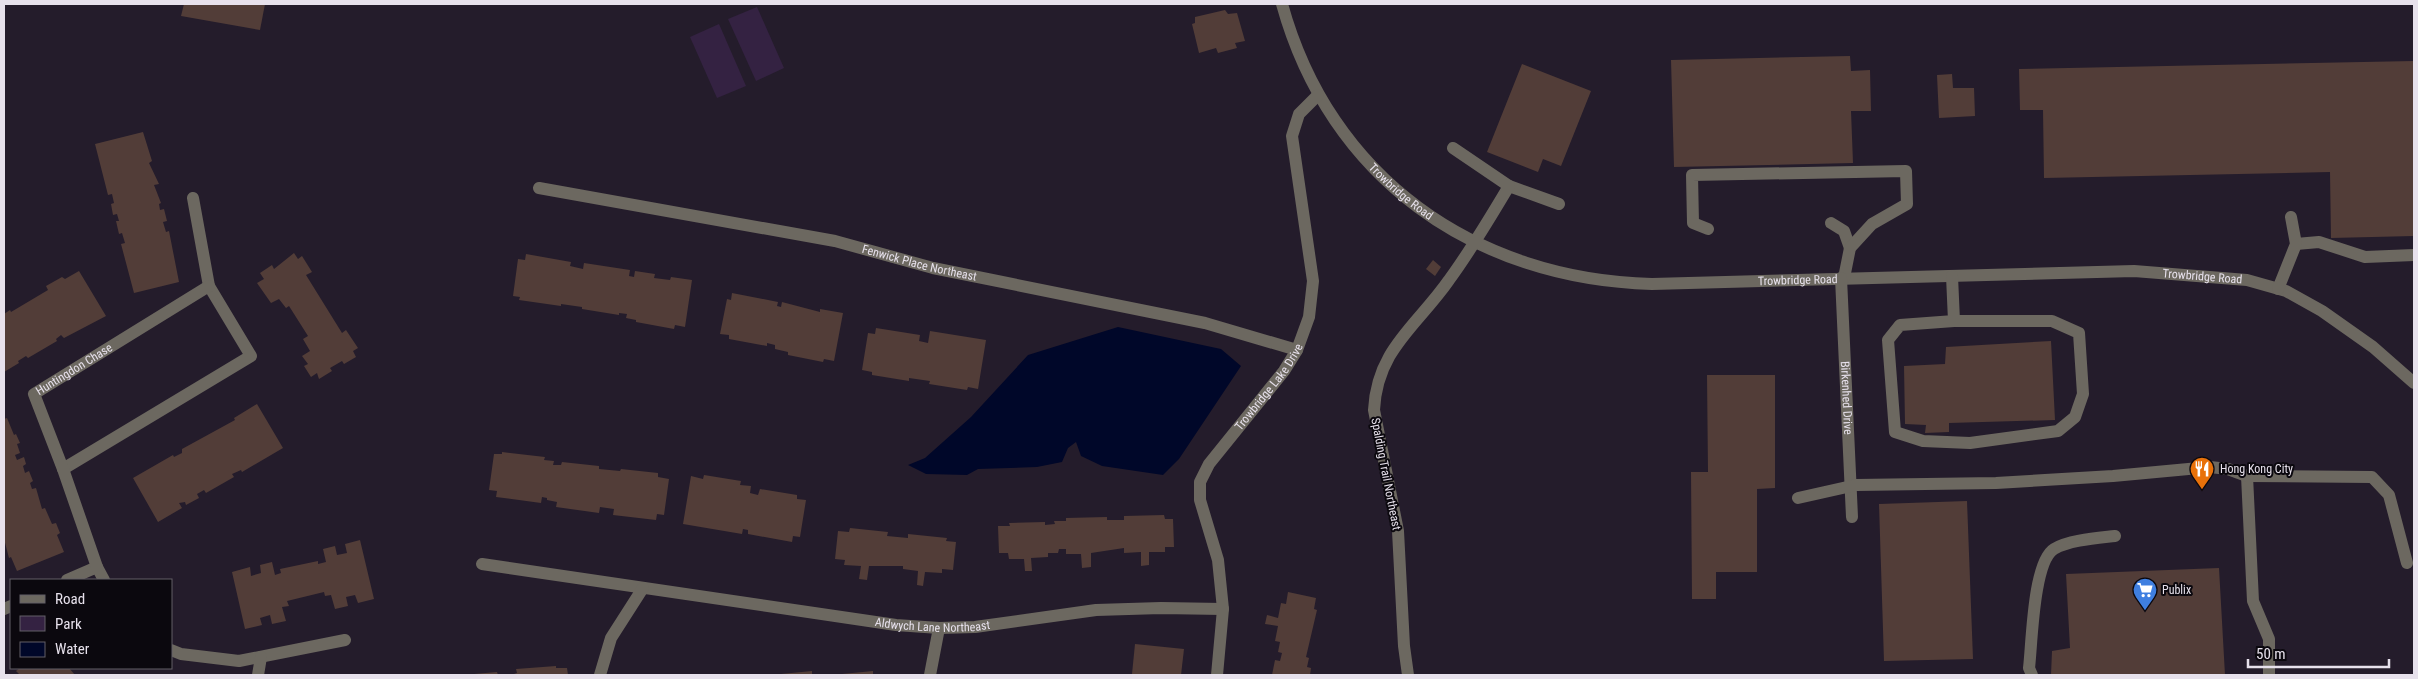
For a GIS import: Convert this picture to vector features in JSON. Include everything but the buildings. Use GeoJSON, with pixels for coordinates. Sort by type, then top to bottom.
{"type":"FeatureCollection","features":[{"type":"Feature","properties":{"kind":"street","name":"Trowbridge Road"},"geometry":{"type":"LineString","coordinates":[[1282,4],[1292,41],[1318,95],[1348,141],[1387,182],[1427,215],[1474,243],[1552,272],[1619,283],[2134,271],[2247,280],[2278,289],[2322,311],[2373,347],[2414,383]]}},
{"type":"Feature","properties":{"kind":"street","name":"Trowbridge Lake Drive"},"geometry":{"type":"LineString","coordinates":[[1217,675],[1223,609],[1218,560],[1200,500],[1200,482],[1209,464],[1284,371],[1297,350],[1309,317],[1313,281],[1292,136],[1299,114],[1318,95]]}},
{"type":"Feature","properties":{"kind":"street"},"geometry":{"type":"LineString","coordinates":[[1453,148],[1509,186],[1558,204]]}},
{"type":"Feature","properties":{"kind":"street"},"geometry":{"type":"LineString","coordinates":[[1708,229],[1693,223],[1692,175],[1906,171],[1907,204],[1872,224],[1850,248],[1844,231],[1831,223]]}},
{"type":"Feature","properties":{"kind":"street","name":"Spalding Trail Northeast"},"geometry":{"type":"LineString","coordinates":[[1408,675],[1404,646],[1398,531],[1374,410],[1375,390],[1379,374],[1391,352],[1448,281],[1509,186]]}},
{"type":"Feature","properties":{"kind":"street","name":"Fenwick Place Northeast"},"geometry":{"type":"LineString","coordinates":[[539,188],[835,241],[933,268],[1205,323],[1297,350]]}},
{"type":"Feature","properties":{"kind":"street"},"geometry":{"type":"LineString","coordinates":[[63,469],[251,356],[209,286],[193,198]]}},
{"type":"Feature","properties":{"kind":"street"},"geometry":{"type":"LineString","coordinates":[[2278,289],[2296,244],[2291,217]]}},
{"type":"Feature","properties":{"kind":"street"},"geometry":{"type":"LineString","coordinates":[[2296,244],[2319,242],[2365,257],[2414,255]]}},
{"type":"Feature","properties":{"kind":"street","name":"Birkenhed Drive"},"geometry":{"type":"LineString","coordinates":[[1850,248],[1843,278],[1852,517]]}},
{"type":"Feature","properties":{"kind":"street"},"geometry":{"type":"LineString","coordinates":[[1952,276],[1954,321]]}},
{"type":"Feature","properties":{"kind":"street","name":"Huntingdon Chase"},"geometry":{"type":"LineString","coordinates":[[103,579],[97,567],[63,469],[34,394],[209,286]]}},
{"type":"Feature","properties":{"kind":"street"},"geometry":{"type":"LineString","coordinates":[[1954,321],[2052,321],[2079,333],[2083,394],[2074,417],[2058,431],[1970,442],[1922,441],[1896,432],[1888,340],[1900,325],[1954,321]]}},
{"type":"Feature","properties":{"kind":"street"},"geometry":{"type":"LineString","coordinates":[[1798,498],[1851,486],[2016,482],[2210,467],[2228,469],[2247,476],[2372,477],[2389,495],[2407,563]]}},
{"type":"Feature","properties":{"kind":"street"},"geometry":{"type":"LineString","coordinates":[[2247,476],[2253,601],[2269,638],[2269,675]]}},
{"type":"Feature","properties":{"kind":"street"},"geometry":{"type":"LineString","coordinates":[[2032,675],[2029,668],[2036,595],[2043,563],[2054,549],[2088,539],[2115,536]]}},
{"type":"Feature","properties":{"kind":"street","name":"Aldwych Lane Northeast"},"geometry":{"type":"LineString","coordinates":[[482,564],[896,625],[939,628],[975,626],[1096,610],[1223,609]]}},
{"type":"Feature","properties":{"kind":"street"},"geometry":{"type":"LineString","coordinates":[[69,579],[97,567]]}},
{"type":"Feature","properties":{"kind":"street"},"geometry":{"type":"LineString","coordinates":[[600,675],[611,638],[643,588]]}},
{"type":"Feature","properties":{"kind":"street"},"geometry":{"type":"LineString","coordinates":[[930,675],[939,628]]}},
{"type":"Feature","properties":{"kind":"street"},"geometry":{"type":"LineString","coordinates":[[172,650],[181,654],[239,662],[345,640]]}},
{"type":"Feature","properties":{"kind":"street"},"geometry":{"type":"LineString","coordinates":[[258,675],[260,657]]}},
{"type":"Feature","properties":{"kind":"green space"},"geometry":{"type":"Polygon","coordinates":[[[757,7],[784,68],[756,81],[728,19],[757,7]]]}},
{"type":"Feature","properties":{"kind":"green space"},"geometry":{"type":"Polygon","coordinates":[[[719,24],[746,86],[717,98],[690,37],[719,24]]]}},
{"type":"Feature","properties":{"kind":"water"},"geometry":{"type":"Polygon","coordinates":[[[1118,327],[1221,349],[1241,366],[1179,459],[1163,475],[1102,466],[1081,456],[1076,442],[1068,448],[1062,462],[1037,467],[978,469],[967,475],[926,474],[908,465],[925,458],[971,417],[1028,355],[1118,327]]]}},
{"type":"Feature","properties":{"kind":"place","name":"Hong Kong City"},"geometry":{"type":"Point","coordinates":[2202,490]}},
{"type":"Feature","properties":{"kind":"place","name":"Publix"},"geometry":{"type":"Point","coordinates":[2145,611]}}]}
